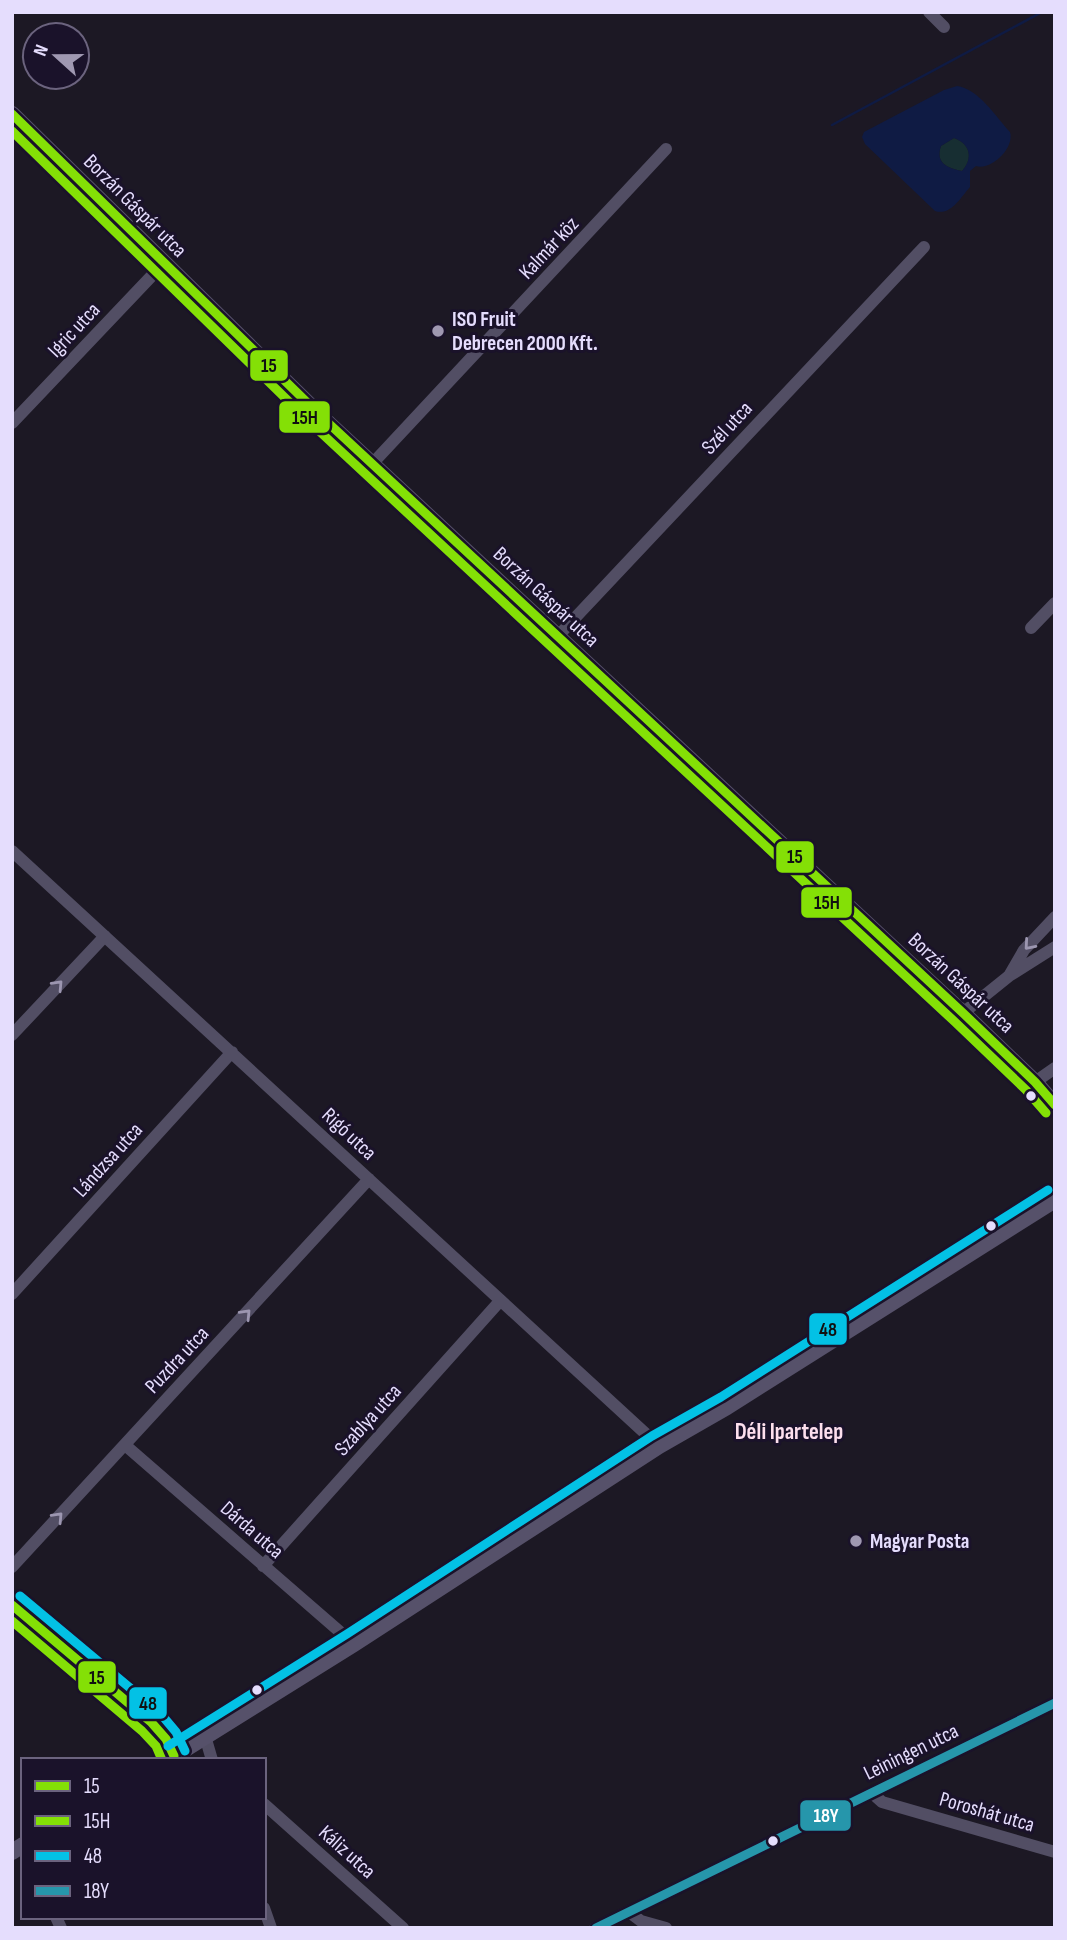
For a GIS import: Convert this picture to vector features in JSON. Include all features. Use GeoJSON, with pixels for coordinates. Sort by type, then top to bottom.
{"type":"FeatureCollection","features":[{"type":"Feature","properties":{"kind":"street"},"geometry":{"type":"LineString","coordinates":[[929,12],[944,27]]}},
{"type":"Feature","properties":{"kind":"street","name":"Borzán Gáspár utca"},"geometry":{"type":"LineString","coordinates":[[12,114],[163,264],[372,464],[963,1013],[1055,1105]]}},
{"type":"Feature","properties":{"kind":"street","name":"Kalmár köz"},"geometry":{"type":"LineString","coordinates":[[372,464],[666,149]]}},
{"type":"Feature","properties":{"kind":"street","name":"Szél utca"},"geometry":{"type":"LineString","coordinates":[[558,636],[924,247]]}},
{"type":"Feature","properties":{"kind":"street","name":"Igric utca"},"geometry":{"type":"LineString","coordinates":[[12,423],[163,264]]}},
{"type":"Feature","properties":{"kind":"street"},"geometry":{"type":"LineString","coordinates":[[1031,628],[1055,603]]}},
{"type":"Feature","properties":{"kind":"street","name":"Rigó utca"},"geometry":{"type":"LineString","coordinates":[[12,850],[659,1446]]}},
{"type":"Feature","properties":{"kind":"street"},"geometry":{"type":"LineString","coordinates":[[1009,976],[1024,950],[1055,917]]}},
{"type":"Feature","properties":{"kind":"street"},"geometry":{"type":"LineString","coordinates":[[12,1035],[105,936]]}},
{"type":"Feature","properties":{"kind":"street"},"geometry":{"type":"LineString","coordinates":[[963,1013],[1009,976],[1055,947]]}},
{"type":"Feature","properties":{"kind":"street","name":"Lándzsa utca"},"geometry":{"type":"LineString","coordinates":[[12,1294],[232,1052]]}},
{"type":"Feature","properties":{"kind":"street"},"geometry":{"type":"LineString","coordinates":[[1034,1082],[1055,1068]]}},
{"type":"Feature","properties":{"kind":"street","name":"Puzdra utca"},"geometry":{"type":"LineString","coordinates":[[12,1567],[369,1179]]}},
{"type":"Feature","properties":{"kind":"street"},"geometry":{"type":"LineString","coordinates":[[12,1605],[152,1723],[166,1739],[171,1758],[354,1644],[659,1446],[727,1407],[1055,1200]]}},
{"type":"Feature","properties":{"kind":"street","name":"Szablya utca"},"geometry":{"type":"LineString","coordinates":[[263,1566],[500,1300]]}},
{"type":"Feature","properties":{"kind":"street","name":"Dárda utca"},"geometry":{"type":"LineString","coordinates":[[125,1445],[354,1644]]}},
{"type":"Feature","properties":{"kind":"street","name":"Leiningen utca"},"geometry":{"type":"LineString","coordinates":[[595,1928],[1055,1703]]}},
{"type":"Feature","properties":{"kind":"street"},"geometry":{"type":"LineString","coordinates":[[205,1737],[211,1758]]}},
{"type":"Feature","properties":{"kind":"street","name":"Poroshát utca"},"geometry":{"type":"LineString","coordinates":[[872,1793],[882,1802],[1055,1852]]}},
{"type":"Feature","properties":{"kind":"street","name":"Káliz utca"},"geometry":{"type":"LineString","coordinates":[[266,1806],[403,1928]]}},
{"type":"Feature","properties":{"kind":"street"},"geometry":{"type":"LineString","coordinates":[[629,1912],[641,1921],[666,1928]]}},
{"type":"Feature","properties":{"kind":"green space"},"geometry":{"type":"Polygon","coordinates":[[[954,138],[964,144],[968,152],[968,162],[962,171],[947,166],[940,157],[941,146],[954,138]]]}},
{"type":"Feature","properties":{"kind":"water"},"geometry":{"type":"Polygon","coordinates":[[[957,86],[972,92],[1010,132],[1011,138],[1005,151],[995,162],[982,167],[976,166],[970,171],[970,187],[955,205],[941,212],[935,211],[865,144],[862,137],[864,132],[944,90],[957,86]],[[954,138],[941,146],[940,157],[947,166],[962,171],[969,157],[967,148],[954,138]]]}},
{"type":"Feature","properties":{"kind":"waterway"},"geometry":{"type":"LineString","coordinates":[[832,125],[1042,12]]}},
{"type":"Feature","properties":{"kind":"transit line","name":"15"},"geometry":{"type":"LineString","coordinates":[[12,114],[325,420],[963,1013],[1035,1082],[1055,1105]]}},
{"type":"Feature","properties":{"kind":"transit line","name":"15H"},"geometry":{"type":"LineString","coordinates":[[12,131],[317,429],[955,1022],[1026,1090],[1046,1113]]}},
{"type":"Feature","properties":{"kind":"transit line","name":"48"},"geometry":{"type":"LineString","coordinates":[[168,1746],[347,1634],[652,1436],[721,1397],[1048,1190]]}},
{"type":"Feature","properties":{"kind":"transit line","name":"48"},"geometry":{"type":"LineString","coordinates":[[20,1596],[160,1713],[176,1732],[185,1751]]}},
{"type":"Feature","properties":{"kind":"transit line","name":"15"},"geometry":{"type":"LineString","coordinates":[[12,1605],[151,1722],[166,1739],[174,1756]]}},
{"type":"Feature","properties":{"kind":"transit line","name":"15H"},"geometry":{"type":"LineString","coordinates":[[12,1621],[142,1731],[156,1746],[161,1758]]}},
{"type":"Feature","properties":{"kind":"transit line","name":"18Y"},"geometry":{"type":"LineString","coordinates":[[596,1928],[1055,1703]]}},
{"type":"Feature","properties":{"kind":"place","name":"ISO Fruit Debrecen 2000 Kft."},"geometry":{"type":"Point","coordinates":[438,331]}},
{"type":"Feature","properties":{"kind":"place","name":"Magyar Posta"},"geometry":{"type":"Point","coordinates":[856,1541]}},
{"type":"Feature","properties":{"kind":"district","name":"Déli Ipartelep"},"geometry":{"type":"Point","coordinates":[789,1432]}}]}
